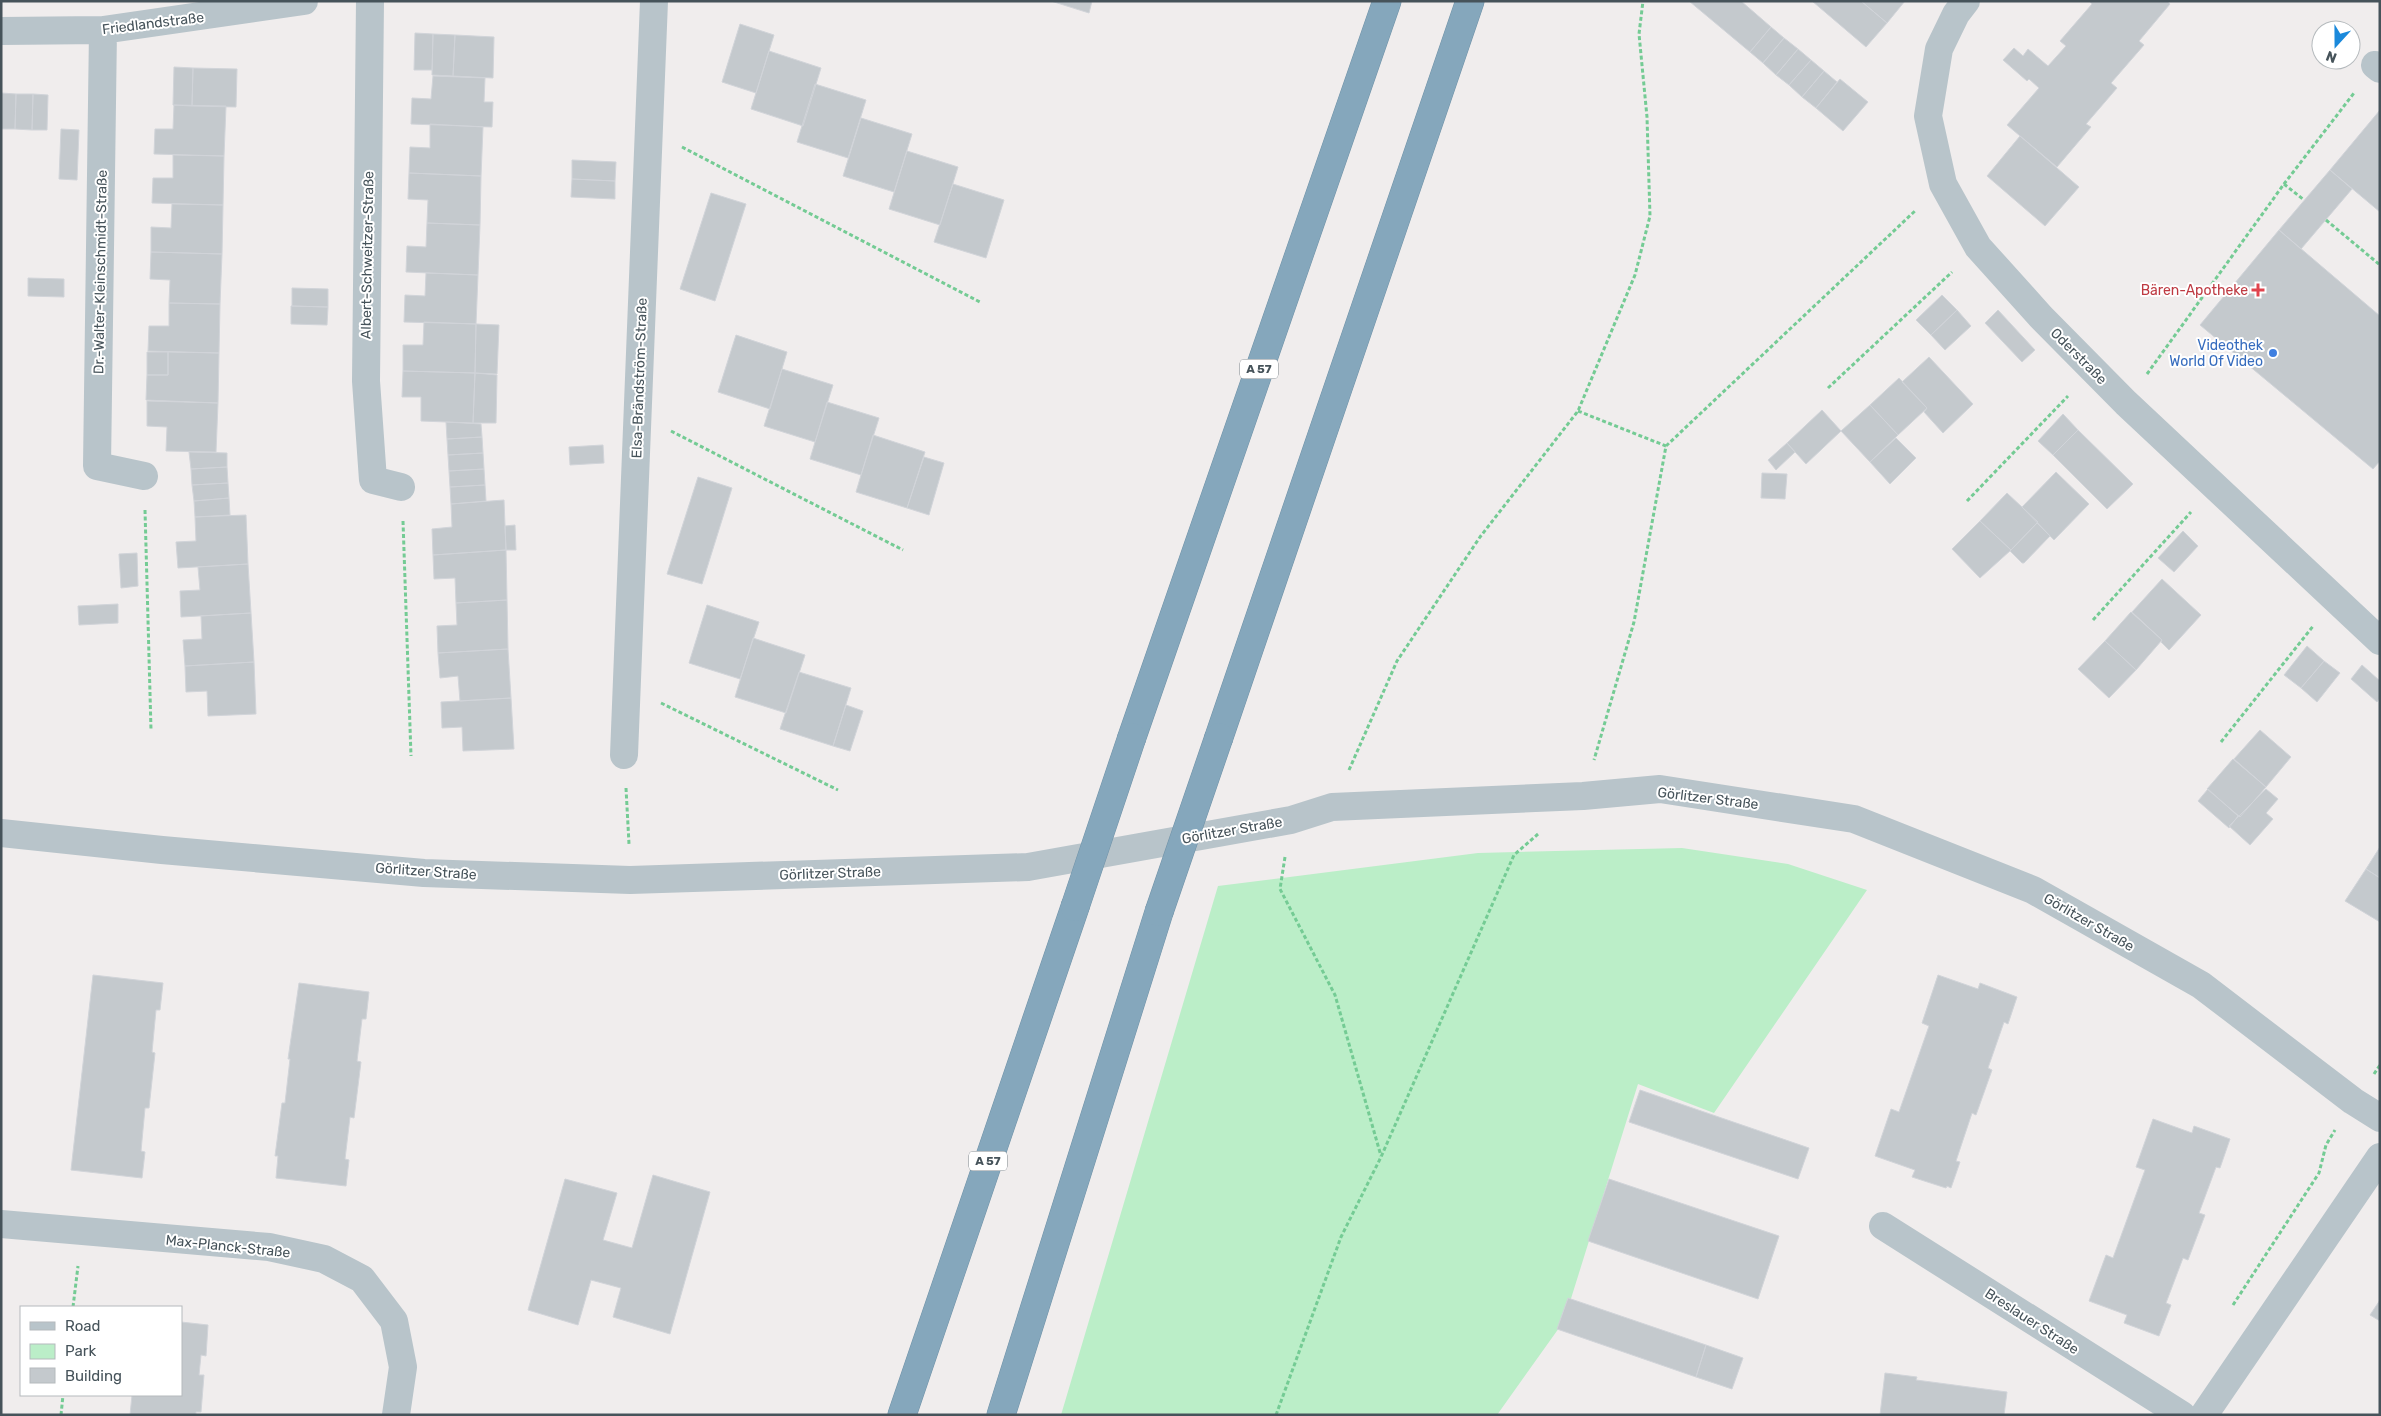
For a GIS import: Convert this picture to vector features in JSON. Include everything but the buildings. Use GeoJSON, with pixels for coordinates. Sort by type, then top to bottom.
{"type":"FeatureCollection","features":[{"type":"Feature","properties":{"kind":"highway","name":"A 57"},"geometry":{"type":"LineString","coordinates":[[902,1415],[1132,738],[1387,1]]}},
{"type":"Feature","properties":{"kind":"highway"},"geometry":{"type":"LineString","coordinates":[[1000,1415],[1159,912],[1470,1]]}},
{"type":"Feature","properties":{"kind":"street","name":"Friedlandstraße"},"geometry":{"type":"LineString","coordinates":[[1,31],[103,30],[304,1]]}},
{"type":"Feature","properties":{"kind":"street","name":"Albert-Schweitzer-Straße"},"geometry":{"type":"LineString","coordinates":[[370,1],[367,391],[373,480],[402,488]]}},
{"type":"Feature","properties":{"kind":"street","name":"Elsa-Brändström-Straße"},"geometry":{"type":"LineString","coordinates":[[624,755],[654,1]]}},
{"type":"Feature","properties":{"kind":"street","name":"Oderstraße"},"geometry":{"type":"LineString","coordinates":[[1966,1],[1956,14],[1938,49],[1928,116],[1943,184],[1978,247],[2126,403],[2380,641]]}},
{"type":"Feature","properties":{"kind":"street","name":"Dr.-Walter-Kleinschmidt-Straße"},"geometry":{"type":"LineString","coordinates":[[103,30],[97,466],[144,476]]}},
{"type":"Feature","properties":{"kind":"street","name":"Görlitzer Straße"},"geometry":{"type":"LineString","coordinates":[[1,833],[424,872],[630,880],[1028,867],[1291,820],[1332,807],[1583,796],[1660,789],[1854,819],[2033,890],[2201,986],[2353,1101],[2380,1118]]}},
{"type":"Feature","properties":{"kind":"street"},"geometry":{"type":"LineString","coordinates":[[2204,1415],[2380,1157]]}},
{"type":"Feature","properties":{"kind":"street","name":"Max-Planck-Straße"},"geometry":{"type":"LineString","coordinates":[[1,1224],[269,1247],[324,1259],[362,1279],[394,1321],[403,1367],[396,1415]]}},
{"type":"Feature","properties":{"kind":"street","name":"Breslauer Straße"},"geometry":{"type":"LineString","coordinates":[[1883,1226],[2182,1415]]}},
{"type":"Feature","properties":{"kind":"path"},"geometry":{"type":"LineString","coordinates":[[1332,807],[1397,661],[1480,537],[1578,411],[1635,275],[1650,216],[1648,118],[1639,34],[1643,1]]}},
{"type":"Feature","properties":{"kind":"path"},"geometry":{"type":"LineString","coordinates":[[2126,403],[2284,184],[2378,67]]}},
{"type":"Feature","properties":{"kind":"path"},"geometry":{"type":"LineString","coordinates":[[648,129],[980,302]]}},
{"type":"Feature","properties":{"kind":"path"},"geometry":{"type":"LineString","coordinates":[[1583,796],[1634,622],[1666,446],[1943,184]]}},
{"type":"Feature","properties":{"kind":"path"},"geometry":{"type":"LineString","coordinates":[[2284,184],[2304,200]]}},
{"type":"Feature","properties":{"kind":"path"},"geometry":{"type":"LineString","coordinates":[[2326,220],[2380,265]]}},
{"type":"Feature","properties":{"kind":"path"},"geometry":{"type":"LineString","coordinates":[[1828,388],[1978,247]]}},
{"type":"Feature","properties":{"kind":"path"},"geometry":{"type":"LineString","coordinates":[[1967,501],[2093,370]]}},
{"type":"Feature","properties":{"kind":"path"},"geometry":{"type":"LineString","coordinates":[[1578,411],[1666,446]]}},
{"type":"Feature","properties":{"kind":"path"},"geometry":{"type":"LineString","coordinates":[[637,414],[903,550]]}},
{"type":"Feature","properties":{"kind":"path"},"geometry":{"type":"LineString","coordinates":[[144,476],[151,730]]}},
{"type":"Feature","properties":{"kind":"path"},"geometry":{"type":"LineString","coordinates":[[2093,620],[2215,486]]}},
{"type":"Feature","properties":{"kind":"path"},"geometry":{"type":"LineString","coordinates":[[402,488],[411,756]]}},
{"type":"Feature","properties":{"kind":"path"},"geometry":{"type":"LineString","coordinates":[[2221,742],[2334,599]]}},
{"type":"Feature","properties":{"kind":"path"},"geometry":{"type":"LineString","coordinates":[[627,686],[838,790]]}},
{"type":"Feature","properties":{"kind":"path"},"geometry":{"type":"LineString","coordinates":[[624,755],[630,880]]}},
{"type":"Feature","properties":{"kind":"path"},"geometry":{"type":"LineString","coordinates":[[1291,820],[1280,889],[1336,995],[1381,1157]]}},
{"type":"Feature","properties":{"kind":"path"},"geometry":{"type":"LineString","coordinates":[[1276,1415],[1341,1237],[1381,1157],[1514,855],[1541,831]]}},
{"type":"Feature","properties":{"kind":"path"},"geometry":{"type":"LineString","coordinates":[[2232,1306],[2319,1173],[2326,1145],[2353,1101],[2380,1066]]}},
{"type":"Feature","properties":{"kind":"path"},"geometry":{"type":"LineString","coordinates":[[73,1306],[82,1231]]}},
{"type":"Feature","properties":{"kind":"path"},"geometry":{"type":"LineString","coordinates":[[61,1415],[63,1396]]}},
{"type":"Feature","properties":{"kind":"green space"},"geometry":{"type":"Polygon","coordinates":[[[1682,848],[1788,864],[1867,890],[1714,1113],[1638,1084],[1564,1321],[1497,1415],[1061,1415],[1218,886],[1478,853],[1682,848]]]}},
{"type":"Feature","properties":{"kind":"place","name":"Bären-Apotheke"},"geometry":{"type":"Point","coordinates":[2258,290]}},
{"type":"Feature","properties":{"kind":"place","name":"Videothek World Of Video"},"geometry":{"type":"Point","coordinates":[2273,353]}}]}
